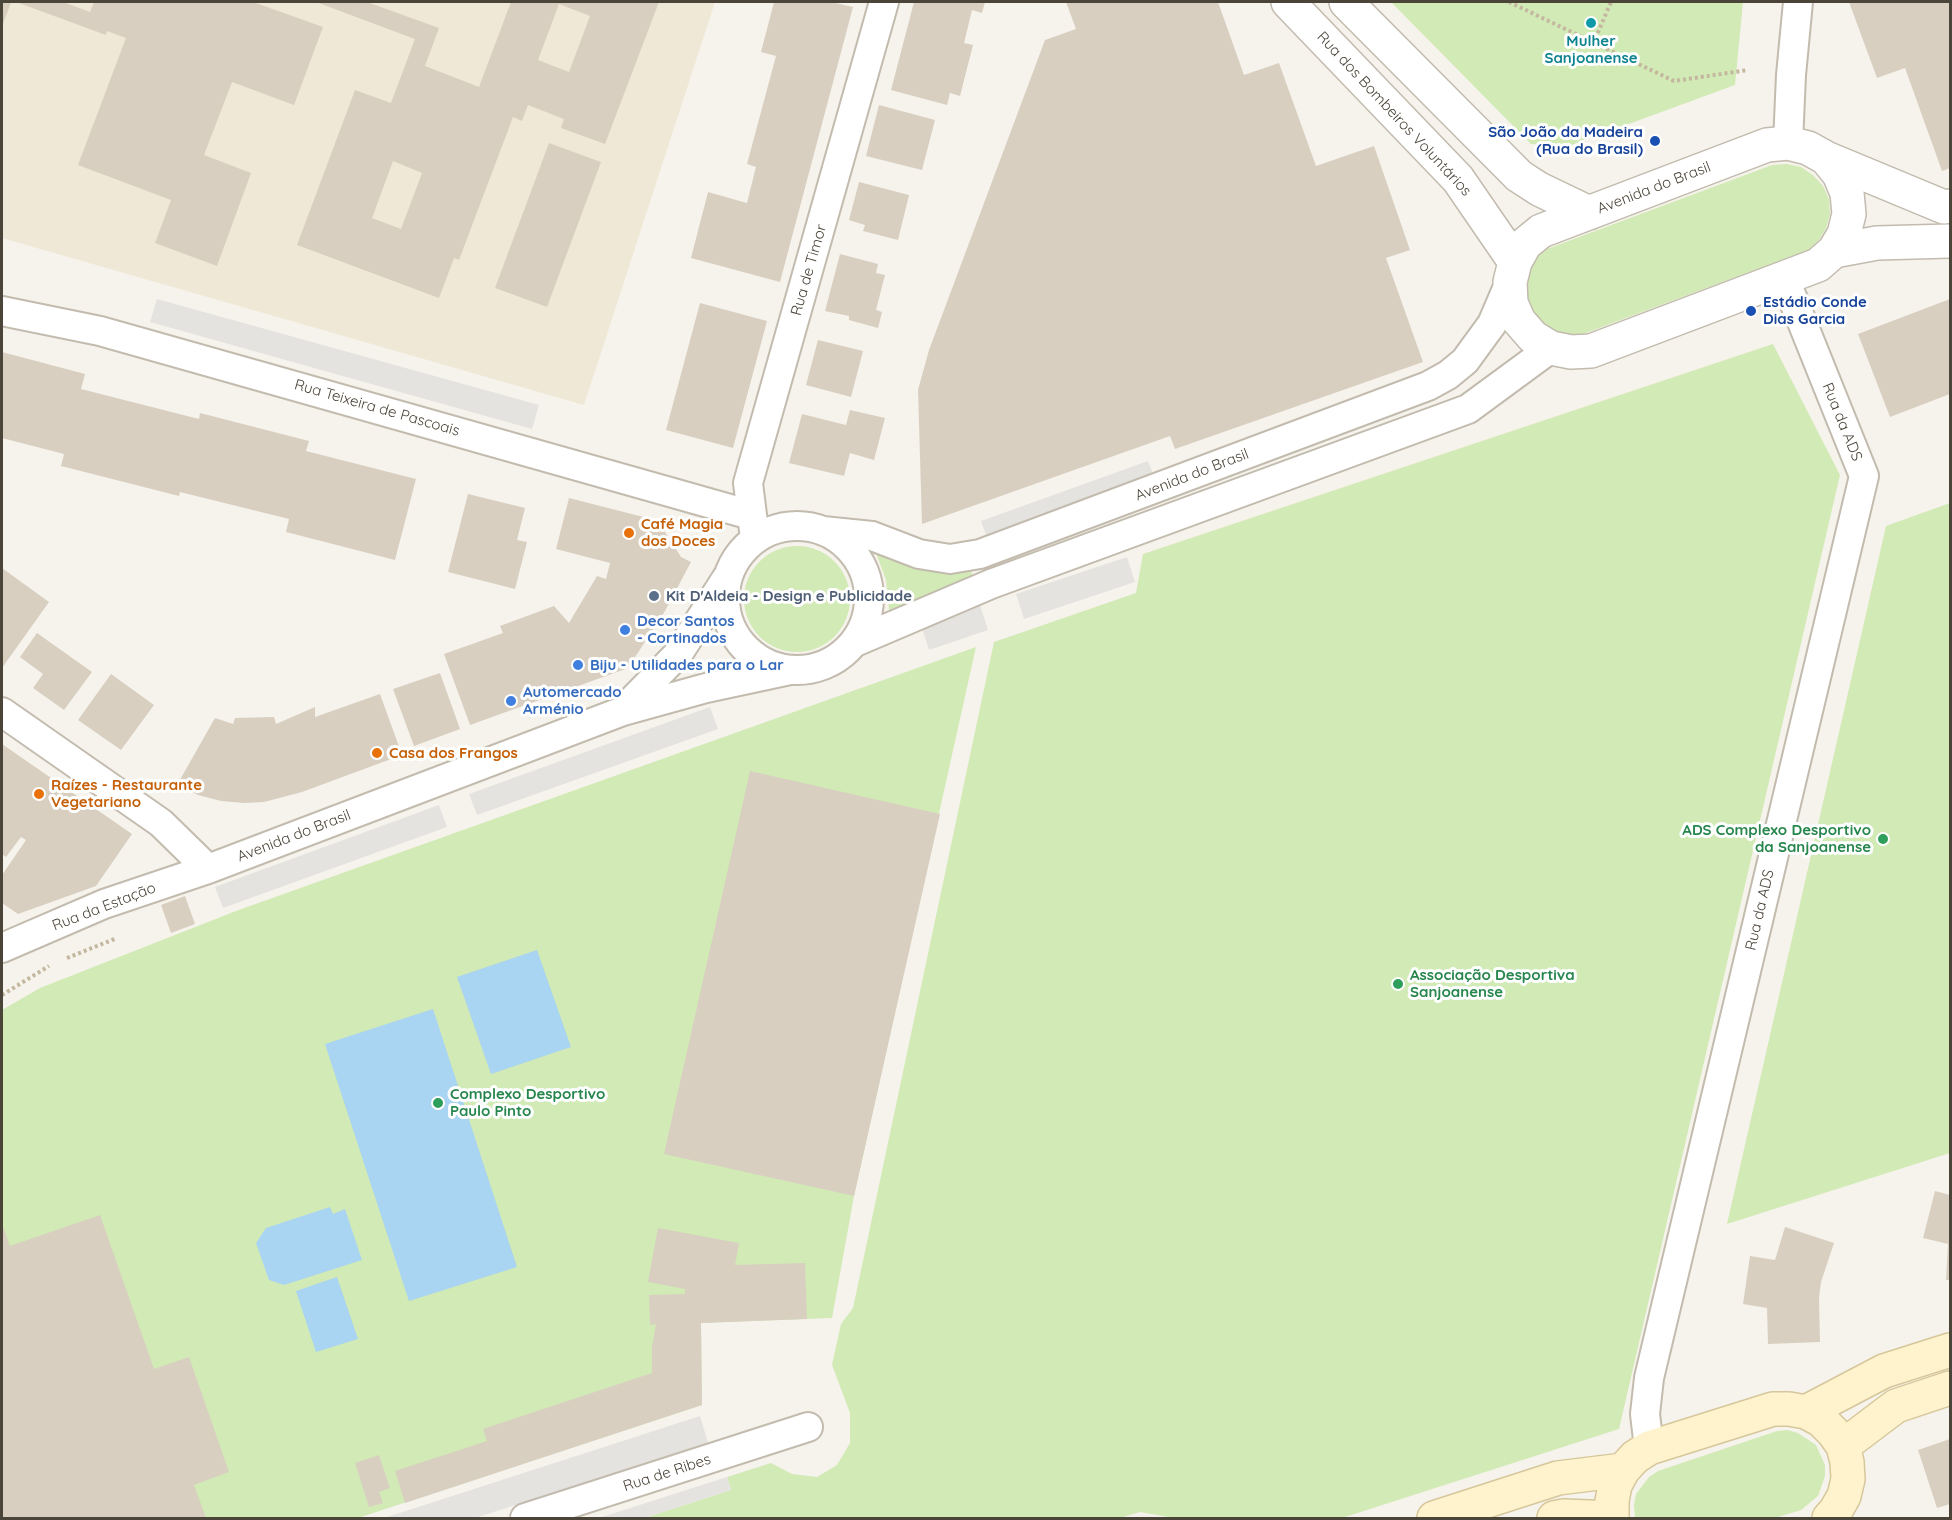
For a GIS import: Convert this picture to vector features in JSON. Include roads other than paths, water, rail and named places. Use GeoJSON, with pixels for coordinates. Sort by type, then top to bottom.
{"type":"FeatureCollection","features":[{"type":"Feature","properties":{"kind":"main road"},"geometry":{"type":"LineString","coordinates":[[1806,1412],[1884,1371],[1950,1350]]}},
{"type":"Feature","properties":{"kind":"main road"},"geometry":{"type":"LineString","coordinates":[[1843,1446],[1896,1406],[1950,1388]]}},
{"type":"Feature","properties":{"kind":"main road"},"geometry":{"type":"LineString","coordinates":[[1554,1518],[1564,1515],[1612,1518],[1612,1501],[1616,1485],[1623,1470],[1635,1457],[1649,1448],[1773,1409],[1806,1412],[1821,1420],[1843,1446],[1848,1479],[1840,1516]]}},
{"type":"Feature","properties":{"kind":"main road"},"geometry":{"type":"LineString","coordinates":[[1434,1518],[1558,1478],[1623,1470]]}},
{"type":"Feature","properties":{"kind":"street","name":"Rua de Timor"},"geometry":{"type":"LineString","coordinates":[[753,527],[748,483],[884,2]]}},
{"type":"Feature","properties":{"kind":"street","name":"Rua dos Bombeiros Voluntários"},"geometry":{"type":"LineString","coordinates":[[1288,2],[1458,179],[1512,272]]}},
{"type":"Feature","properties":{"kind":"street"},"geometry":{"type":"LineString","coordinates":[[1346,2],[1519,176],[1539,189],[1590,213]]}},
{"type":"Feature","properties":{"kind":"street"},"geometry":{"type":"LineString","coordinates":[[1788,143],[1791,75],[1798,2]]}},
{"type":"Feature","properties":{"kind":"street","name":"Avenida do Brasil"},"geometry":{"type":"LineString","coordinates":[[623,711],[678,654],[726,579],[753,527],[800,526],[872,536],[919,554],[950,559],[980,554],[1428,386],[1448,375],[1465,361],[1492,324],[1525,244],[1541,231],[1767,145],[1788,143],[1808,148],[1826,158],[1944,207],[1950,206]]}},
{"type":"Feature","properties":{"kind":"street"},"geometry":{"type":"LineString","coordinates":[[1512,272],[1511,303],[1519,321],[1533,337],[1551,348],[1571,352],[1592,351],[1818,264],[1834,251],[1844,234],[1849,214],[1847,193],[1839,174],[1826,158]]}},
{"type":"Feature","properties":{"kind":"street"},"geometry":{"type":"LineString","coordinates":[[1834,251],[1877,243],[1950,241]]}},
{"type":"Feature","properties":{"kind":"street","name":"Rua da ADS"},"geometry":{"type":"LineString","coordinates":[[1649,1448],[1645,1414],[1649,1378],[1863,476],[1784,278]]}},
{"type":"Feature","properties":{"kind":"street","name":"Rua Teixeira de Pascoais"},"geometry":{"type":"LineString","coordinates":[[2,311],[100,331],[753,527]]}},
{"type":"Feature","properties":{"kind":"street","name":"Avenida do Brasil"},"geometry":{"type":"LineString","coordinates":[[208,869],[623,711],[706,688],[822,665],[837,658],[855,642],[991,584],[1468,409],[1551,348]]}},
{"type":"Feature","properties":{"kind":"street","name":"Avenida do Brasil"},"geometry":{"type":"LineString","coordinates":[[823,531],[840,540],[853,553],[866,578],[869,607],[864,625],[855,642]]}},
{"type":"Feature","properties":{"kind":"street","name":"Avenida do Brasil"},"geometry":{"type":"LineString","coordinates":[[726,579],[724,604],[728,623],[737,640],[750,654],[766,664],[790,670]]}},
{"type":"Feature","properties":{"kind":"street"},"geometry":{"type":"LineString","coordinates":[[2,712],[161,823],[208,869]]}},
{"type":"Feature","properties":{"kind":"street","name":"Rua da Estação"},"geometry":{"type":"LineString","coordinates":[[2,948],[104,904],[208,869]]}},
{"type":"Feature","properties":{"kind":"street","name":"Rua de Ribes"},"geometry":{"type":"LineString","coordinates":[[525,1518],[808,1427]]}},
{"type":"Feature","properties":{"kind":"water"},"geometry":{"type":"Polygon","coordinates":[[[537,950],[571,1047],[491,1074],[457,977],[537,950]]]}},
{"type":"Feature","properties":{"kind":"water"},"geometry":{"type":"Polygon","coordinates":[[[433,1009],[517,1267],[409,1301],[325,1044],[433,1009]]]}},
{"type":"Feature","properties":{"kind":"water"},"geometry":{"type":"Polygon","coordinates":[[[330,1207],[333,1214],[345,1209],[362,1260],[284,1285],[269,1280],[256,1243],[266,1228],[330,1207]]]}},
{"type":"Feature","properties":{"kind":"water"},"geometry":{"type":"Polygon","coordinates":[[[337,1277],[358,1339],[316,1352],[296,1291],[337,1277]]]}},
{"type":"Feature","properties":{"kind":"place","name":"Mulher Sanjoanense"},"geometry":{"type":"Point","coordinates":[1591,23]}},
{"type":"Feature","properties":{"kind":"place","name":"São João da Madeira (Rua do Brasil)"},"geometry":{"type":"Point","coordinates":[1655,141]}},
{"type":"Feature","properties":{"kind":"place","name":"Estádio Conde Dias Garcia"},"geometry":{"type":"Point","coordinates":[1751,311]}},
{"type":"Feature","properties":{"kind":"place","name":"Café Magia dos Doces"},"geometry":{"type":"Point","coordinates":[629,533]}},
{"type":"Feature","properties":{"kind":"place","name":"Kit D'Aldeia - Design e Publicidade"},"geometry":{"type":"Point","coordinates":[654,596]}},
{"type":"Feature","properties":{"kind":"place","name":"Decor Santos - Cortinados"},"geometry":{"type":"Point","coordinates":[625,630]}},
{"type":"Feature","properties":{"kind":"place","name":"Biju - Utilidades para o Lar"},"geometry":{"type":"Point","coordinates":[578,665]}},
{"type":"Feature","properties":{"kind":"place","name":"Automercado Arménio"},"geometry":{"type":"Point","coordinates":[511,701]}},
{"type":"Feature","properties":{"kind":"place","name":"Casa dos Frangos"},"geometry":{"type":"Point","coordinates":[377,753]}},
{"type":"Feature","properties":{"kind":"place","name":"Raízes - Restaurante Vegetariano"},"geometry":{"type":"Point","coordinates":[39,794]}},
{"type":"Feature","properties":{"kind":"place","name":"ADS Complexo Desportivo da Sanjoanense"},"geometry":{"type":"Point","coordinates":[1883,839]}},
{"type":"Feature","properties":{"kind":"place","name":"Associação Desportiva Sanjoanense"},"geometry":{"type":"Point","coordinates":[1398,984]}},
{"type":"Feature","properties":{"kind":"place","name":"Complexo Desportivo Paulo Pinto"},"geometry":{"type":"Point","coordinates":[438,1103]}}]}
